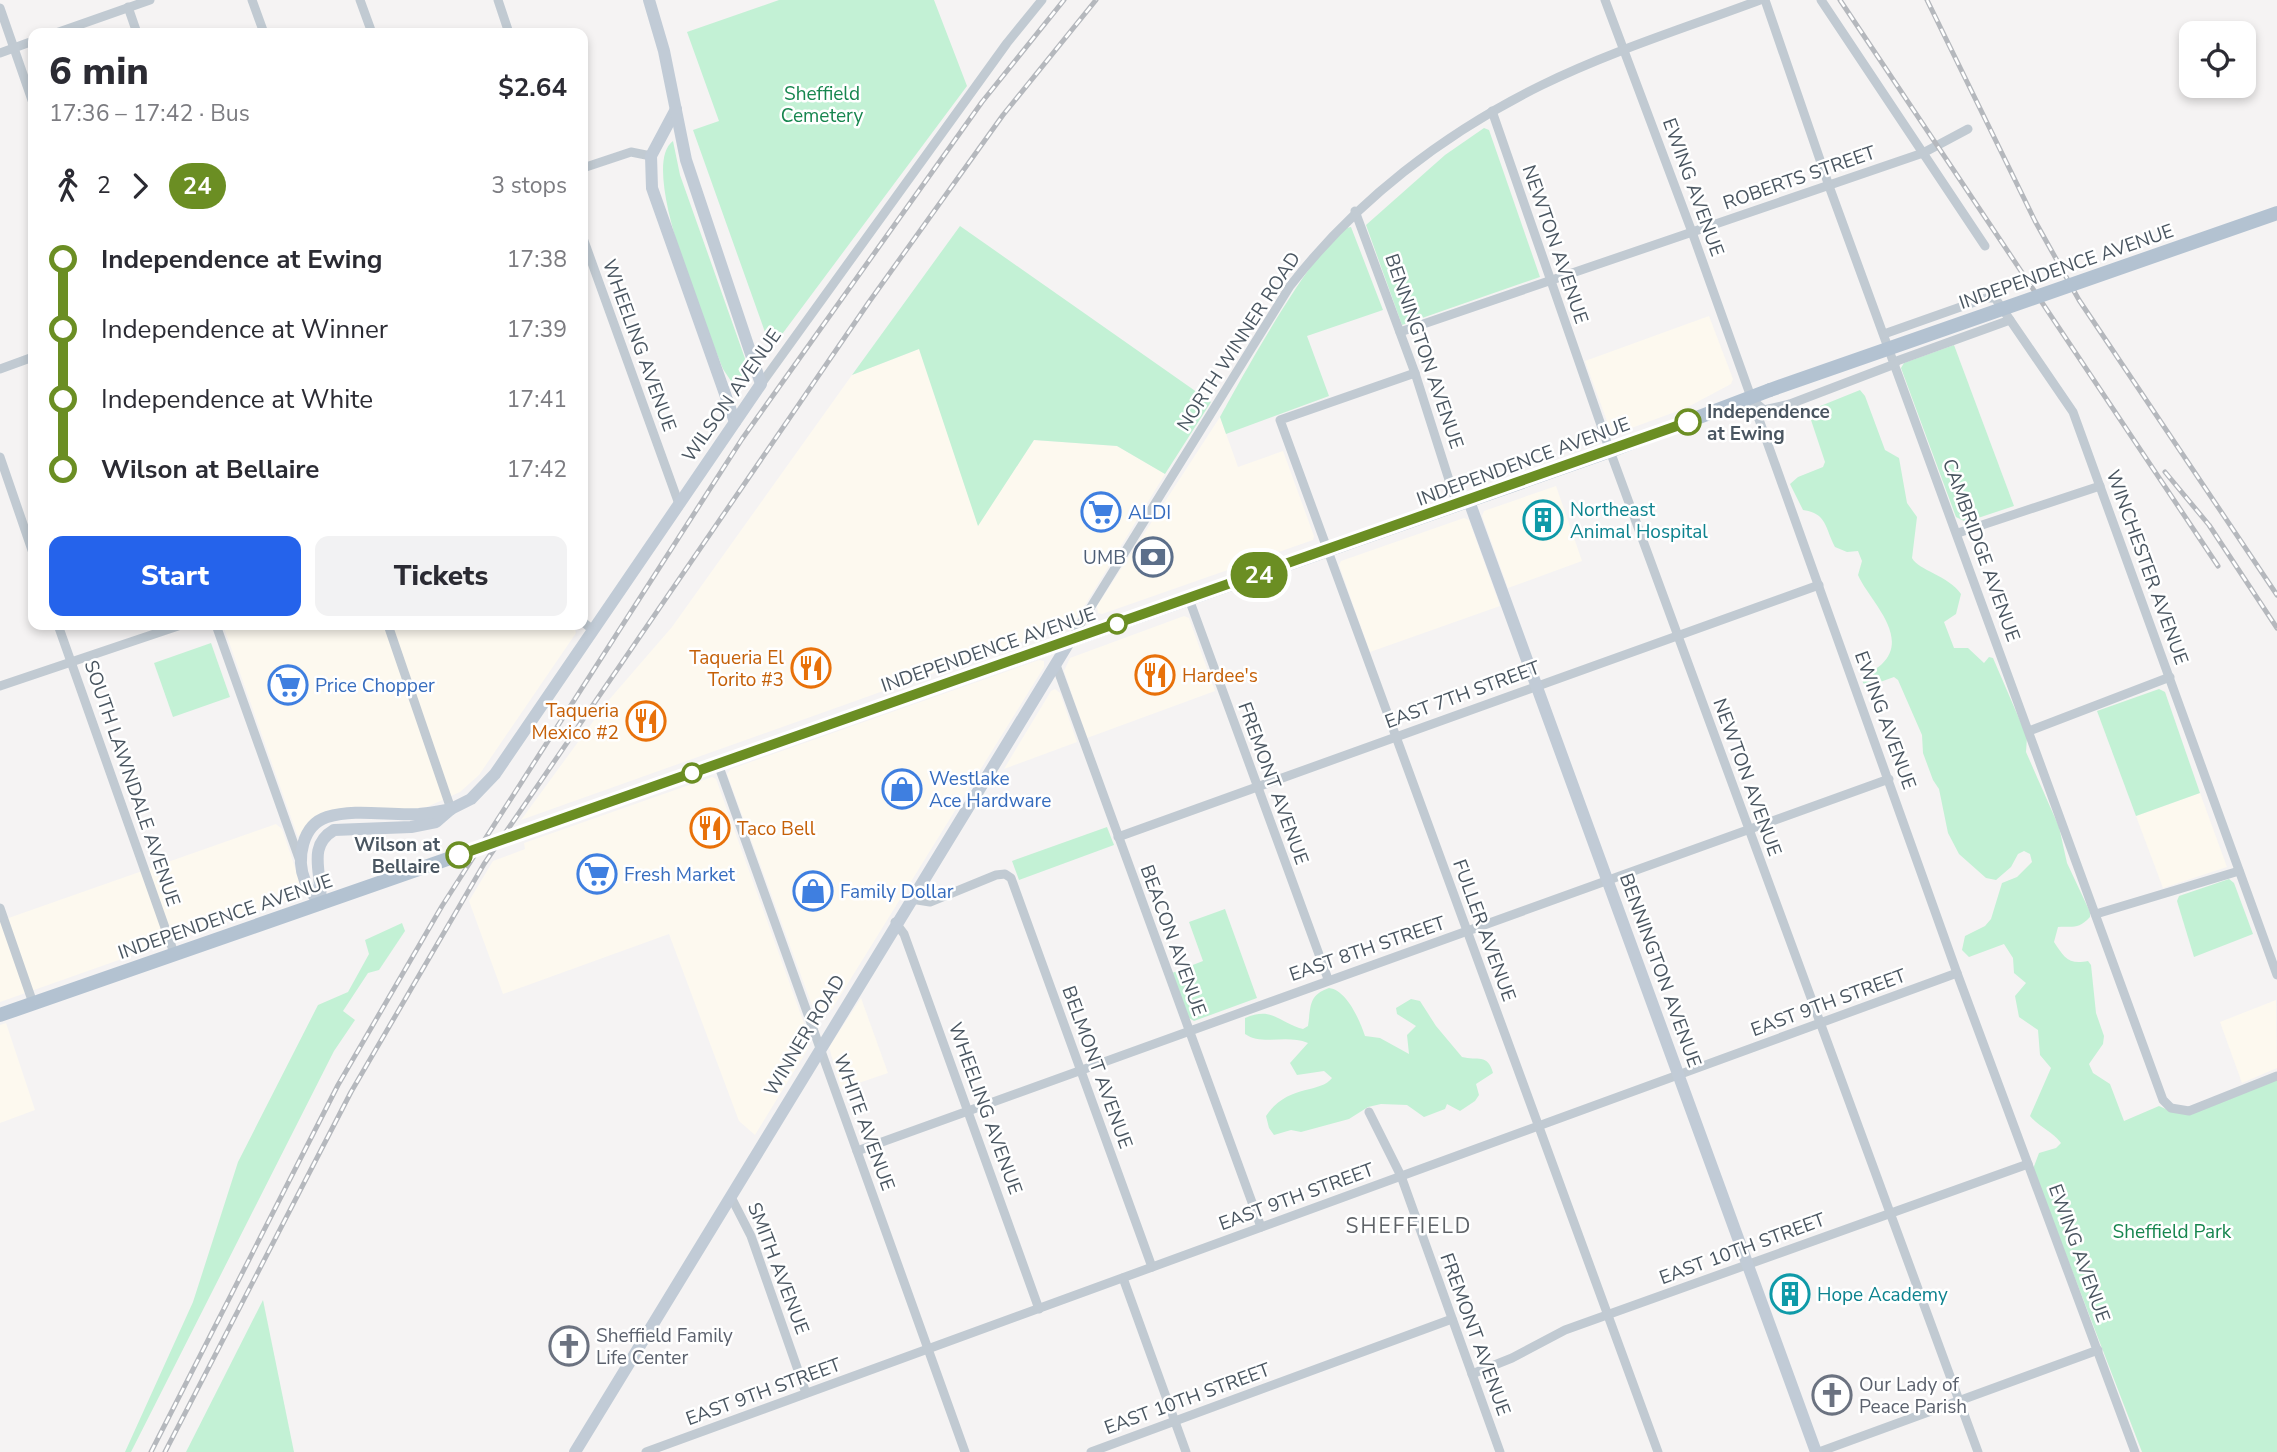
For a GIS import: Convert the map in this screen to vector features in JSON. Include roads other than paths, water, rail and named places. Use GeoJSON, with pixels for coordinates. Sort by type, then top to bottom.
{"type":"FeatureCollection","features":[{"type":"Feature","properties":{"kind":"main road"},"geometry":{"type":"LineString","coordinates":[[649,0],[664,51],[686,160],[761,384]]}},
{"type":"Feature","properties":{"kind":"main road"},"geometry":{"type":"LineString","coordinates":[[676,109],[651,156],[652,188],[735,422]]}},
{"type":"Feature","properties":{"kind":"main road","name":"INDEPENDENCE AVENUE"},"geometry":{"type":"LineString","coordinates":[[515,835],[1610,452],[1770,390],[2277,213]]}},
{"type":"Feature","properties":{"kind":"main road","name":"WILSON AVENUE"},"geometry":{"type":"LineString","coordinates":[[588,626],[679,504],[761,384]]}},
{"type":"Feature","properties":{"kind":"main road","name":"BENNINGTON AVENUE"},"geometry":{"type":"LineString","coordinates":[[1463,503],[1537,686],[1747,1265],[1818,1452]]}},
{"type":"Feature","properties":{"kind":"main road","name":"WILSON AVENUE"},"geometry":{"type":"LineString","coordinates":[[320,904],[322,886],[316,856],[317,845],[323,836],[334,830],[411,827],[436,822],[451,809],[471,799],[495,774],[585,630]]}},
{"type":"Feature","properties":{"kind":"main road","name":"WINNER ROAD"},"geometry":{"type":"LineString","coordinates":[[575,1452],[819,1046],[1071,639]]}},
{"type":"Feature","properties":{"kind":"main road","name":"WILSON AVENUE"},"geometry":{"type":"LineString","coordinates":[[301,865],[304,839],[312,827],[325,817],[344,814],[419,814],[451,809]]}},
{"type":"Feature","properties":{"kind":"main road","name":"INDEPENDENCE AVENUE"},"geometry":{"type":"LineString","coordinates":[[0,1015],[462,854]]}},
{"type":"Feature","properties":{"kind":"main road"},"geometry":{"type":"LineString","coordinates":[[301,865],[305,881],[320,904]]}},
{"type":"Feature","properties":{"kind":"street"},"geometry":{"type":"LineString","coordinates":[[70,28],[150,0]]}},
{"type":"Feature","properties":{"kind":"street"},"geometry":{"type":"LineString","coordinates":[[252,0],[262,28]]}},
{"type":"Feature","properties":{"kind":"street"},"geometry":{"type":"LineString","coordinates":[[360,0],[370,28]]}},
{"type":"Feature","properties":{"kind":"street"},"geometry":{"type":"LineString","coordinates":[[498,0],[507,28]]}},
{"type":"Feature","properties":{"kind":"street","name":"WILSON AVENUE"},"geometry":{"type":"LineString","coordinates":[[761,384],[1007,43],[1042,0]]}},
{"type":"Feature","properties":{"kind":"street","name":"EWING AVENUE"},"geometry":{"type":"LineString","coordinates":[[1605,0],[1692,232],[1749,398],[1819,585],[1957,973],[2135,1452]]}},
{"type":"Feature","properties":{"kind":"street","name":"NORTH WINNER ROAD"},"geometry":{"type":"LineString","coordinates":[[1071,639],[1290,286],[1320,248],[1355,211],[1398,176],[1492,111],[1543,84],[1763,0]]}},
{"type":"Feature","properties":{"kind":"street","name":"CAMBRIDGE AVENUE"},"geometry":{"type":"LineString","coordinates":[[1763,0],[2163,1100],[2171,1108],[2189,1111],[2277,1076]]}},
{"type":"Feature","properties":{"kind":"street"},"geometry":{"type":"LineString","coordinates":[[1821,0],[1985,246]]}},
{"type":"Feature","properties":{"kind":"street"},"geometry":{"type":"LineString","coordinates":[[0,8],[28,89]]}},
{"type":"Feature","properties":{"kind":"street"},"geometry":{"type":"LineString","coordinates":[[128,8],[135,28]]}},
{"type":"Feature","properties":{"kind":"street"},"geometry":{"type":"LineString","coordinates":[[0,53],[28,43]]}},
{"type":"Feature","properties":{"kind":"street","name":"NEWTON AVENUE"},"geometry":{"type":"LineString","coordinates":[[1492,111],[1610,452],[1978,1452]]}},
{"type":"Feature","properties":{"kind":"street","name":"ROBERTS STREET"},"geometry":{"type":"LineString","coordinates":[[1400,332],[1923,153],[1968,129]]}},
{"type":"Feature","properties":{"kind":"street"},"geometry":{"type":"LineString","coordinates":[[588,166],[631,152],[651,156]]}},
{"type":"Feature","properties":{"kind":"street","name":"BENNINGTON AVENUE"},"geometry":{"type":"LineString","coordinates":[[1355,211],[1463,503]]}},
{"type":"Feature","properties":{"kind":"street","name":"WHEELING AVENUE"},"geometry":{"type":"LineString","coordinates":[[588,251],[679,504]]}},
{"type":"Feature","properties":{"kind":"street","name":"WINCHESTER AVENUE"},"geometry":{"type":"LineString","coordinates":[[1884,334],[1986,298],[1995,299],[2073,412],[2277,975]]}},
{"type":"Feature","properties":{"kind":"street","name":"INDEPENDENCE AVENUE"},"geometry":{"type":"LineString","coordinates":[[1749,398],[1764,410],[1790,404],[2010,320]]}},
{"type":"Feature","properties":{"kind":"street"},"geometry":{"type":"LineString","coordinates":[[0,369],[28,359]]}},
{"type":"Feature","properties":{"kind":"street","name":"FULLER AVENUE"},"geometry":{"type":"LineString","coordinates":[[1415,373],[1280,420],[1658,1452]]}},
{"type":"Feature","properties":{"kind":"street"},"geometry":{"type":"LineString","coordinates":[[0,457],[28,538]]}},
{"type":"Feature","properties":{"kind":"street"},"geometry":{"type":"LineString","coordinates":[[1958,533],[2100,486]]}},
{"type":"Feature","properties":{"kind":"street","name":"EAST 7TH STREET"},"geometry":{"type":"LineString","coordinates":[[1118,837],[1819,585]]}},
{"type":"Feature","properties":{"kind":"street","name":"FREMONT AVENUE"},"geometry":{"type":"LineString","coordinates":[[1189,599],[1328,979]]}},
{"type":"Feature","properties":{"kind":"street","name":"SOUTH LAWNDALE AVENUE"},"geometry":{"type":"LineString","coordinates":[[60,630],[174,953]]}},
{"type":"Feature","properties":{"kind":"street"},"geometry":{"type":"LineString","coordinates":[[0,686],[167,630]]}},
{"type":"Feature","properties":{"kind":"street"},"geometry":{"type":"LineString","coordinates":[[218,630],[301,865]]}},
{"type":"Feature","properties":{"kind":"street"},"geometry":{"type":"LineString","coordinates":[[390,630],[451,809]]}},
{"type":"Feature","properties":{"kind":"street","name":"BEACON AVENUE"},"geometry":{"type":"LineString","coordinates":[[1056,664],[1261,1227]]}},
{"type":"Feature","properties":{"kind":"street"},"geometry":{"type":"LineString","coordinates":[[2029,731],[2169,677]]}},
{"type":"Feature","properties":{"kind":"street","name":"WHITE AVENUE"},"geometry":{"type":"LineString","coordinates":[[718,764],[965,1452]]}},
{"type":"Feature","properties":{"kind":"street","name":"EAST 8TH STREET"},"geometry":{"type":"LineString","coordinates":[[858,1151],[1328,979],[1889,779]]}},
{"type":"Feature","properties":{"kind":"street"},"geometry":{"type":"LineString","coordinates":[[2096,914],[2239,871]]}},
{"type":"Feature","properties":{"kind":"street","name":"BELMONT AVENUE"},"geometry":{"type":"LineString","coordinates":[[911,899],[930,902],[996,875],[1005,874],[1011,878],[1153,1267]]}},
{"type":"Feature","properties":{"kind":"street"},"geometry":{"type":"LineString","coordinates":[[0,908],[33,1003]]}},
{"type":"Feature","properties":{"kind":"street","name":"WHEELING AVENUE"},"geometry":{"type":"LineString","coordinates":[[895,922],[904,934],[1039,1308]]}},
{"type":"Feature","properties":{"kind":"street","name":"EAST 9TH STREET"},"geometry":{"type":"LineString","coordinates":[[646,1452],[1957,973]]}},
{"type":"Feature","properties":{"kind":"street","name":"FREMONT AVENUE"},"geometry":{"type":"LineString","coordinates":[[1368,1112],[1401,1177],[1500,1452]]}},
{"type":"Feature","properties":{"kind":"street","name":"EAST 10TH STREET"},"geometry":{"type":"LineString","coordinates":[[1472,1374],[1512,1359],[1566,1330],[2028,1164]]}},
{"type":"Feature","properties":{"kind":"street","name":"SMITH AVENUE"},"geometry":{"type":"LineString","coordinates":[[731,1196],[751,1236],[806,1393]]}},
{"type":"Feature","properties":{"kind":"street"},"geometry":{"type":"LineString","coordinates":[[1123,1278],[1186,1452]]}},
{"type":"Feature","properties":{"kind":"street","name":"EAST 10TH STREET"},"geometry":{"type":"LineString","coordinates":[[1091,1452],[1452,1319]]}},
{"type":"Feature","properties":{"kind":"street"},"geometry":{"type":"LineString","coordinates":[[1818,1452],[2098,1350]]}},
{"type":"Feature","properties":{"kind":"tunnel"},"geometry":{"type":"LineString","coordinates":[[462,854],[515,835]]}},
{"type":"Feature","properties":{"kind":"railway"},"geometry":{"type":"LineString","coordinates":[[151,1452],[338,1085],[442,906],[742,439],[982,102],[1064,0]]}},
{"type":"Feature","properties":{"kind":"railway"},"geometry":{"type":"LineString","coordinates":[[165,1452],[351,1092],[484,864],[869,302],[1003,115],[1096,0]]}},
{"type":"Feature","properties":{"kind":"railway"},"geometry":{"type":"LineString","coordinates":[[1840,0],[2218,566]]}},
{"type":"Feature","properties":{"kind":"railway"},"geometry":{"type":"LineString","coordinates":[[1927,0],[2035,221],[2079,300],[2277,595]]}},
{"type":"Feature","properties":{"kind":"railway"},"geometry":{"type":"LineString","coordinates":[[2165,472],[2209,525],[2277,628]]}},
{"type":"Feature","properties":{"kind":"place","name":"Independence at Ewing"},"geometry":{"type":"Point","coordinates":[1688,422]}},
{"type":"Feature","properties":{"kind":"place","name":"ALDI"},"geometry":{"type":"Point","coordinates":[1101,512]}},
{"type":"Feature","properties":{"kind":"place","name":"Northeast Animal Hospital"},"geometry":{"type":"Point","coordinates":[1543,520]}},
{"type":"Feature","properties":{"kind":"place","name":"UMB"},"geometry":{"type":"Point","coordinates":[1153,557]}},
{"type":"Feature","properties":{"kind":"place","name":"Taqueria El Torito #3"},"geometry":{"type":"Point","coordinates":[811,668]}},
{"type":"Feature","properties":{"kind":"place","name":"Hardee's"},"geometry":{"type":"Point","coordinates":[1155,675]}},
{"type":"Feature","properties":{"kind":"place","name":"Price Chopper"},"geometry":{"type":"Point","coordinates":[288,685]}},
{"type":"Feature","properties":{"kind":"place","name":"Taqueria Mexico #2"},"geometry":{"type":"Point","coordinates":[646,721]}},
{"type":"Feature","properties":{"kind":"place","name":"Westlake Ace Hardware"},"geometry":{"type":"Point","coordinates":[902,789]}},
{"type":"Feature","properties":{"kind":"place","name":"Taco Bell"},"geometry":{"type":"Point","coordinates":[710,828]}},
{"type":"Feature","properties":{"kind":"place","name":"Wilson at Bellaire"},"geometry":{"type":"Point","coordinates":[459,855]}},
{"type":"Feature","properties":{"kind":"place","name":"Fresh Market"},"geometry":{"type":"Point","coordinates":[597,874]}},
{"type":"Feature","properties":{"kind":"place","name":"Family Dollar"},"geometry":{"type":"Point","coordinates":[813,891]}},
{"type":"Feature","properties":{"kind":"place","name":"Hope Academy"},"geometry":{"type":"Point","coordinates":[1790,1294]}},
{"type":"Feature","properties":{"kind":"place","name":"Sheffield Family Life Center"},"geometry":{"type":"Point","coordinates":[569,1346]}},
{"type":"Feature","properties":{"kind":"place","name":"Our Lady of Peace Parish"},"geometry":{"type":"Point","coordinates":[1832,1395]}},
{"type":"Feature","properties":{"kind":"district","name":"SHEFFIELD"},"geometry":{"type":"Point","coordinates":[1409,1226]}},
{"type":"Feature","properties":{"kind":"park label","name":"Sheffield Cemetery"},"geometry":{"type":"Point","coordinates":[822,104]}},
{"type":"Feature","properties":{"kind":"park label","name":"Sheffield Park"},"geometry":{"type":"Point","coordinates":[2172,1231]}}]}
